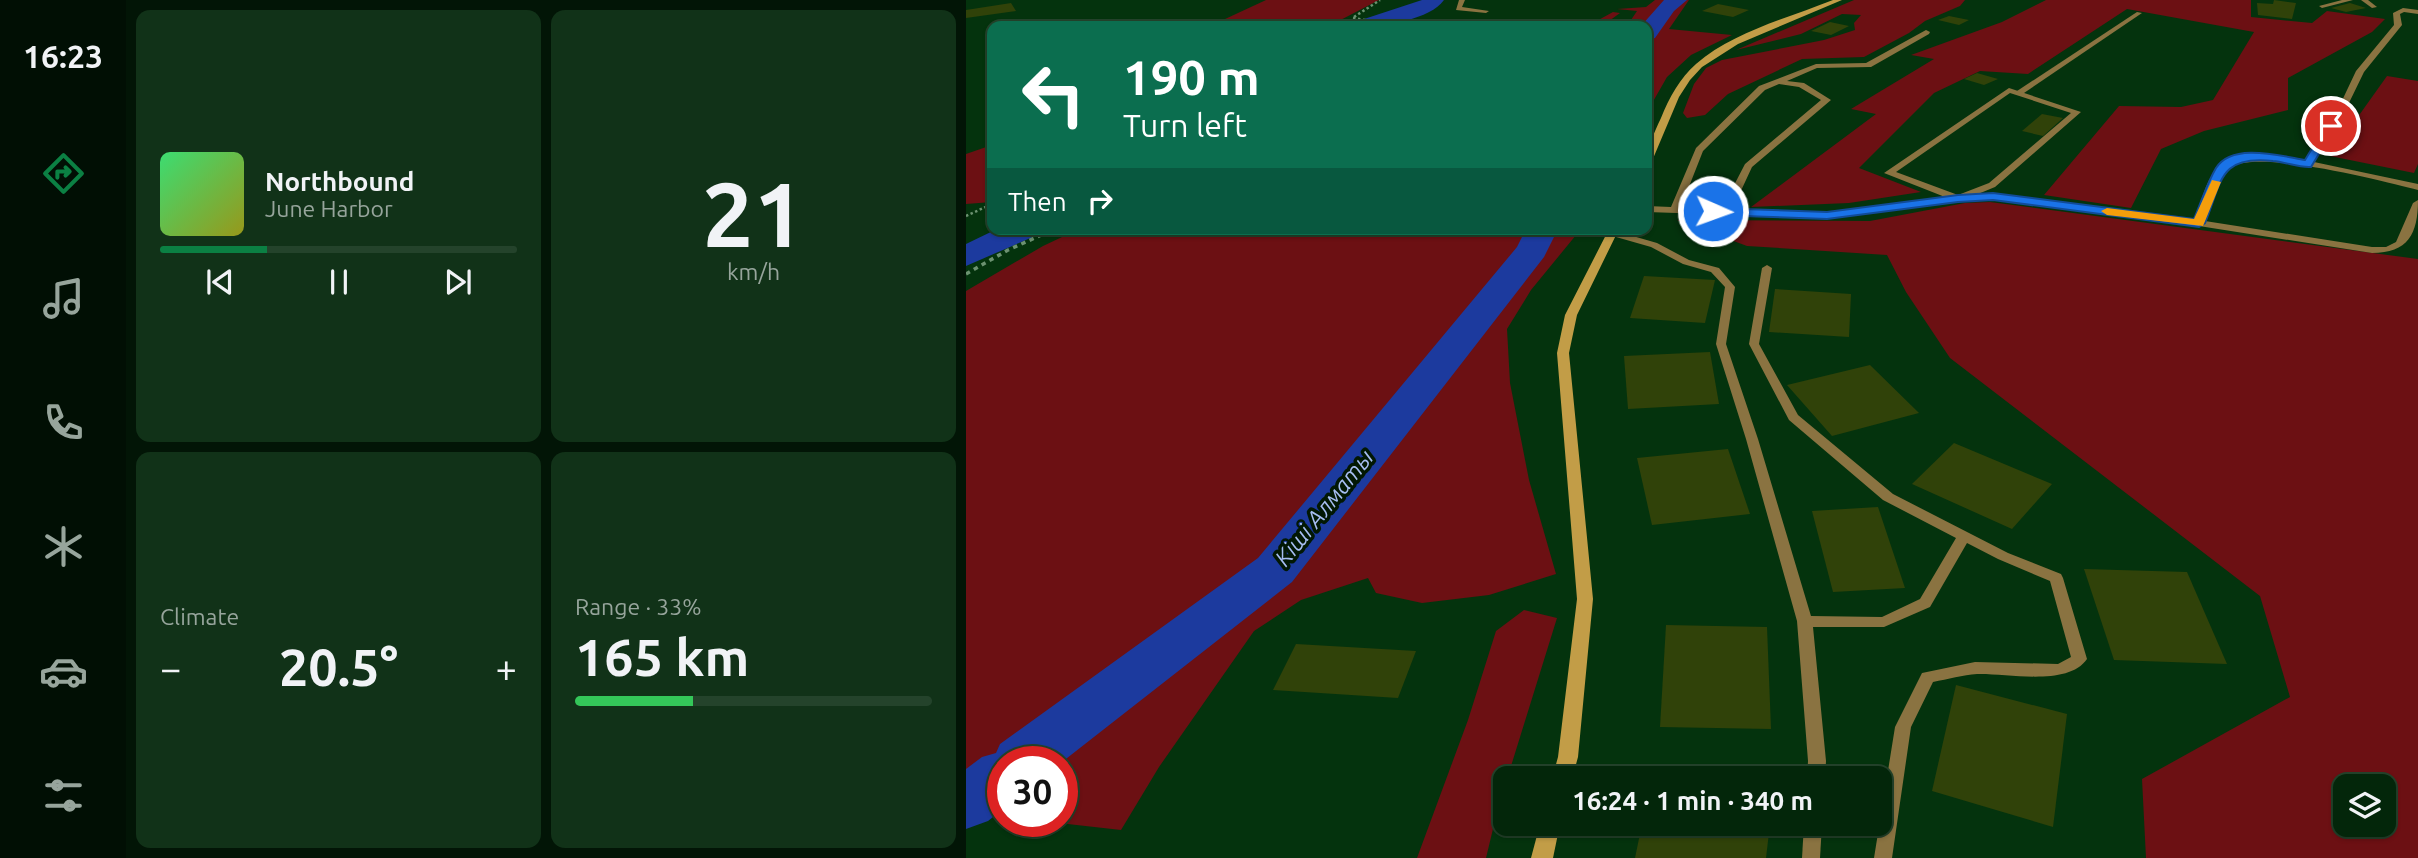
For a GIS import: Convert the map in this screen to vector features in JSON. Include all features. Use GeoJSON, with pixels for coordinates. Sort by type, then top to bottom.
{"type":"FeatureCollection","features":[{"type":"Feature","properties":{"kind":"main road"},"geometry":{"type":"LineString","coordinates":[[1652,150],[1679,91],[1700,63],[1724,49],[1839,0]]}},
{"type":"Feature","properties":{"kind":"main road"},"geometry":{"type":"LineString","coordinates":[[1566,766],[1585,599],[1563,353],[1571,315],[1611,235]]}},
{"type":"Feature","properties":{"kind":"main road"},"geometry":{"type":"LineString","coordinates":[[1542,858],[1547,836]]}},
{"type":"Feature","properties":{"kind":"street"},"geometry":{"type":"LineString","coordinates":[[2308,164],[2343,107],[2360,71],[2398,25],[2396,13],[2403,10],[2418,12]]}},
{"type":"Feature","properties":{"kind":"street"},"geometry":{"type":"LineString","coordinates":[[1675,210],[1699,150],[1762,88],[1816,66],[1868,65],[1926,32]]}},
{"type":"Feature","properties":{"kind":"street"},"geometry":{"type":"LineString","coordinates":[[1713,211],[1735,193],[1748,166],[1827,100],[1801,85],[1780,82]]}},
{"type":"Feature","properties":{"kind":"street"},"geometry":{"type":"LineString","coordinates":[[2009,90],[2077,112],[1992,186],[1958,198],[1889,173],[2009,90]]}},
{"type":"Feature","properties":{"kind":"street"},"geometry":{"type":"LineString","coordinates":[[2199,223],[2222,167],[2231,160],[2244,157],[2273,158],[2308,164],[2418,187]]}},
{"type":"Feature","properties":{"kind":"street"},"geometry":{"type":"LineString","coordinates":[[1652,209],[1827,215],[1958,198],[1993,197],[2199,223],[2340,246],[2388,250],[2401,244],[2418,203]]}},
{"type":"Feature","properties":{"kind":"lane"},"geometry":{"type":"LineString","coordinates":[[1462,0],[1458,9],[1486,11]]}},
{"type":"Feature","properties":{"kind":"lane"},"geometry":{"type":"LineString","coordinates":[[2322,6],[2350,0]]}},
{"type":"Feature","properties":{"kind":"lane"},"geometry":{"type":"LineString","coordinates":[[2364,0],[2374,7]]}},
{"type":"Feature","properties":{"kind":"lane"},"geometry":{"type":"LineString","coordinates":[[2018,93],[2139,13]]}},
{"type":"Feature","properties":{"kind":"lane"},"geometry":{"type":"LineString","coordinates":[[1625,235],[1654,245],[1686,262],[1715,270],[1730,286],[1721,344],[1805,621],[1817,766]]}},
{"type":"Feature","properties":{"kind":"lane"},"geometry":{"type":"LineString","coordinates":[[1767,268],[1754,344],[1793,417],[1888,498],[2003,556],[2056,578],[2079,659],[2061,670],[1975,668],[1928,677],[1903,727],[1883,858]]}},
{"type":"Feature","properties":{"kind":"lane"},"geometry":{"type":"LineString","coordinates":[[1805,621],[1884,622],[1925,603],[1964,536]]}},
{"type":"Feature","properties":{"kind":"lane"},"geometry":{"type":"LineString","coordinates":[[1811,858],[1812,836]]}},
{"type":"Feature","properties":{"kind":"path"},"geometry":{"type":"LineString","coordinates":[[1371,21],[1353,18],[1380,0]]}},
{"type":"Feature","properties":{"kind":"path"},"geometry":{"type":"LineString","coordinates":[[966,216],[987,206]]}},
{"type":"Feature","properties":{"kind":"path"},"geometry":{"type":"LineString","coordinates":[[966,274],[1042,235]]}},
{"type":"Feature","properties":{"kind":"shaded area"},"geometry":{"type":"Polygon","coordinates":[[[1266,0],[1379,0],[1339,21],[1221,21],[1266,0]]]}},
{"type":"Feature","properties":{"kind":"shaded area"},"geometry":{"type":"Polygon","coordinates":[[[1655,0],[1689,0],[1669,29],[1732,35],[1691,55],[1667,77],[1652,103],[1652,21],[1630,21],[1637,11],[1617,9],[1646,7],[1655,0]]]}},
{"type":"Feature","properties":{"kind":"shaded area"},"geometry":{"type":"Polygon","coordinates":[[[1854,0],[1965,0],[1960,6],[1925,21],[1909,33],[1864,57],[1802,59],[1728,94],[1705,115],[1687,118],[1683,113],[1694,84],[1706,68],[1722,60],[1824,40],[1855,30],[1854,23],[1861,15],[1842,14],[1801,34],[1736,50],[1854,0]]]}},
{"type":"Feature","properties":{"kind":"shaded area"},"geometry":{"type":"Polygon","coordinates":[[[2046,0],[2251,0],[2251,17],[2312,23],[2327,11],[2385,19],[2372,32],[2288,78],[2288,110],[2204,131],[2161,149],[2131,208],[2044,195],[2119,106],[2181,107],[2213,100],[2254,32],[2127,9],[2028,74],[1980,71],[1934,93],[1859,168],[1921,192],[1849,203],[1751,207],[1876,114],[1851,109],[1934,59],[1911,55],[2002,22],[2046,0]]]}},
{"type":"Feature","properties":{"kind":"shaded area"},"geometry":{"type":"Polygon","coordinates":[[[1613,12],[1620,13],[1609,21],[1597,21],[1613,12]]]}},
{"type":"Feature","properties":{"kind":"shaded area"},"geometry":{"type":"Polygon","coordinates":[[[2387,76],[2418,81],[2418,164],[2414,173],[2330,156],[2387,76]]]}},
{"type":"Feature","properties":{"kind":"shaded area"},"geometry":{"type":"Polygon","coordinates":[[[987,147],[987,202],[966,204],[966,154],[987,147]]]}},
{"type":"Feature","properties":{"kind":"shaded area"},"geometry":{"type":"Polygon","coordinates":[[[1990,202],[2418,259],[2418,858],[2146,858],[2142,779],[2290,697],[2260,596],[1950,358],[1906,292],[1887,255],[1747,246],[1677,220],[1870,221],[1965,203],[1990,202]]]}},
{"type":"Feature","properties":{"kind":"shaded area"},"geometry":{"type":"Polygon","coordinates":[[[1066,235],[1576,235],[1531,290],[1507,329],[1510,383],[1529,480],[1556,574],[1489,595],[1422,603],[1376,593],[1368,578],[1301,600],[1254,631],[1159,767],[1121,830],[1078,825],[1078,746],[987,746],[987,814],[966,812],[966,291],[1066,235]]]}},
{"type":"Feature","properties":{"kind":"shaded area"},"geometry":{"type":"Polygon","coordinates":[[[1524,610],[1557,618],[1511,766],[1493,766],[1493,829],[1486,858],[1417,858],[1468,720],[1496,631],[1524,610]]]}},
{"type":"Feature","properties":{"kind":"building"},"geometry":{"type":"Polygon","coordinates":[[[2274,0],[2296,3],[2292,19],[2258,15],[2257,3],[2273,4],[2274,0]]]}},
{"type":"Feature","properties":{"kind":"building"},"geometry":{"type":"Polygon","coordinates":[[[1011,3],[1016,11],[966,18],[966,10],[1011,3]]]}},
{"type":"Feature","properties":{"kind":"building"},"geometry":{"type":"Polygon","coordinates":[[[2350,3],[2366,8],[2346,12],[2331,8],[2350,3]]]}},
{"type":"Feature","properties":{"kind":"building"},"geometry":{"type":"Polygon","coordinates":[[[1718,4],[1749,10],[1733,17],[1702,11],[1718,4]]]}},
{"type":"Feature","properties":{"kind":"building"},"geometry":{"type":"Polygon","coordinates":[[[1949,16],[1969,20],[1959,25],[1938,20],[1949,16]]]}},
{"type":"Feature","properties":{"kind":"building"},"geometry":{"type":"Polygon","coordinates":[[[1830,22],[1849,26],[1831,35],[1811,31],[1830,22]]]}},
{"type":"Feature","properties":{"kind":"building"},"geometry":{"type":"Polygon","coordinates":[[[1977,73],[1998,79],[1984,85],[1964,79],[1977,73]]]}},
{"type":"Feature","properties":{"kind":"building"},"geometry":{"type":"Polygon","coordinates":[[[2042,114],[2063,118],[2043,136],[2022,131],[2042,114]]]}},
{"type":"Feature","properties":{"kind":"building"},"geometry":{"type":"Polygon","coordinates":[[[1644,276],[1715,280],[1705,323],[1630,318],[1644,276]]]}},
{"type":"Feature","properties":{"kind":"building"},"geometry":{"type":"Polygon","coordinates":[[[1775,289],[1851,294],[1849,337],[1769,332],[1775,289]]]}},
{"type":"Feature","properties":{"kind":"building"},"geometry":{"type":"Polygon","coordinates":[[[1710,352],[1719,404],[1628,409],[1624,356],[1710,352]]]}},
{"type":"Feature","properties":{"kind":"building"},"geometry":{"type":"Polygon","coordinates":[[[1870,365],[1919,413],[1832,436],[1787,385],[1870,365]]]}},
{"type":"Feature","properties":{"kind":"building"},"geometry":{"type":"Polygon","coordinates":[[[1954,443],[2052,484],[2012,529],[1912,484],[1954,443]]]}},
{"type":"Feature","properties":{"kind":"building"},"geometry":{"type":"Polygon","coordinates":[[[1728,449],[1750,514],[1652,525],[1637,458],[1728,449]]]}},
{"type":"Feature","properties":{"kind":"building"},"geometry":{"type":"Polygon","coordinates":[[[1878,507],[1905,588],[1833,592],[1812,511],[1878,507]]]}},
{"type":"Feature","properties":{"kind":"building"},"geometry":{"type":"Polygon","coordinates":[[[2084,569],[2187,572],[2227,664],[2114,660],[2084,569]]]}},
{"type":"Feature","properties":{"kind":"building"},"geometry":{"type":"Polygon","coordinates":[[[1666,625],[1767,627],[1771,729],[1660,727],[1666,625]]]}},
{"type":"Feature","properties":{"kind":"building"},"geometry":{"type":"Polygon","coordinates":[[[1296,644],[1416,651],[1398,698],[1273,690],[1296,644]]]}},
{"type":"Feature","properties":{"kind":"building"},"geometry":{"type":"Polygon","coordinates":[[[1956,685],[2067,714],[2053,827],[1932,791],[1956,685]]]}},
{"type":"Feature","properties":{"kind":"building"},"geometry":{"type":"Polygon","coordinates":[[[1640,836],[1769,836],[1766,858],[1635,858],[1640,836]]]}},
{"type":"Feature","properties":{"kind":"waterway"},"geometry":{"type":"LineString","coordinates":[[1381,21],[1428,5],[1434,0]]}},
{"type":"Feature","properties":{"kind":"waterway","name":"Кіші Алматы"},"geometry":{"type":"LineString","coordinates":[[1652,26],[1667,7],[1677,0]]}},
{"type":"Feature","properties":{"kind":"waterway"},"geometry":{"type":"LineString","coordinates":[[966,256],[1011,235]]}},
{"type":"Feature","properties":{"kind":"waterway","name":"Кіші Алматы"},"geometry":{"type":"LineString","coordinates":[[1041,746],[1275,570],[1532,250],[1539,235]]}},
{"type":"Feature","properties":{"kind":"waterway","name":"Кіші Алматы"},"geometry":{"type":"LineString","coordinates":[[966,803],[987,787]]}},
{"type":"Feature","properties":{"kind":"slow traffic"},"geometry":{"type":"LineString","coordinates":[[2107,211],[2199,223],[2216,182]]}},
{"type":"Feature","properties":{"kind":"route"},"geometry":{"type":"LineString","coordinates":[[1713,211],[1827,215],[1958,198],[1993,197],[2199,223],[2222,167],[2231,160],[2244,157],[2273,158],[2308,164],[2331,126]]}}]}
